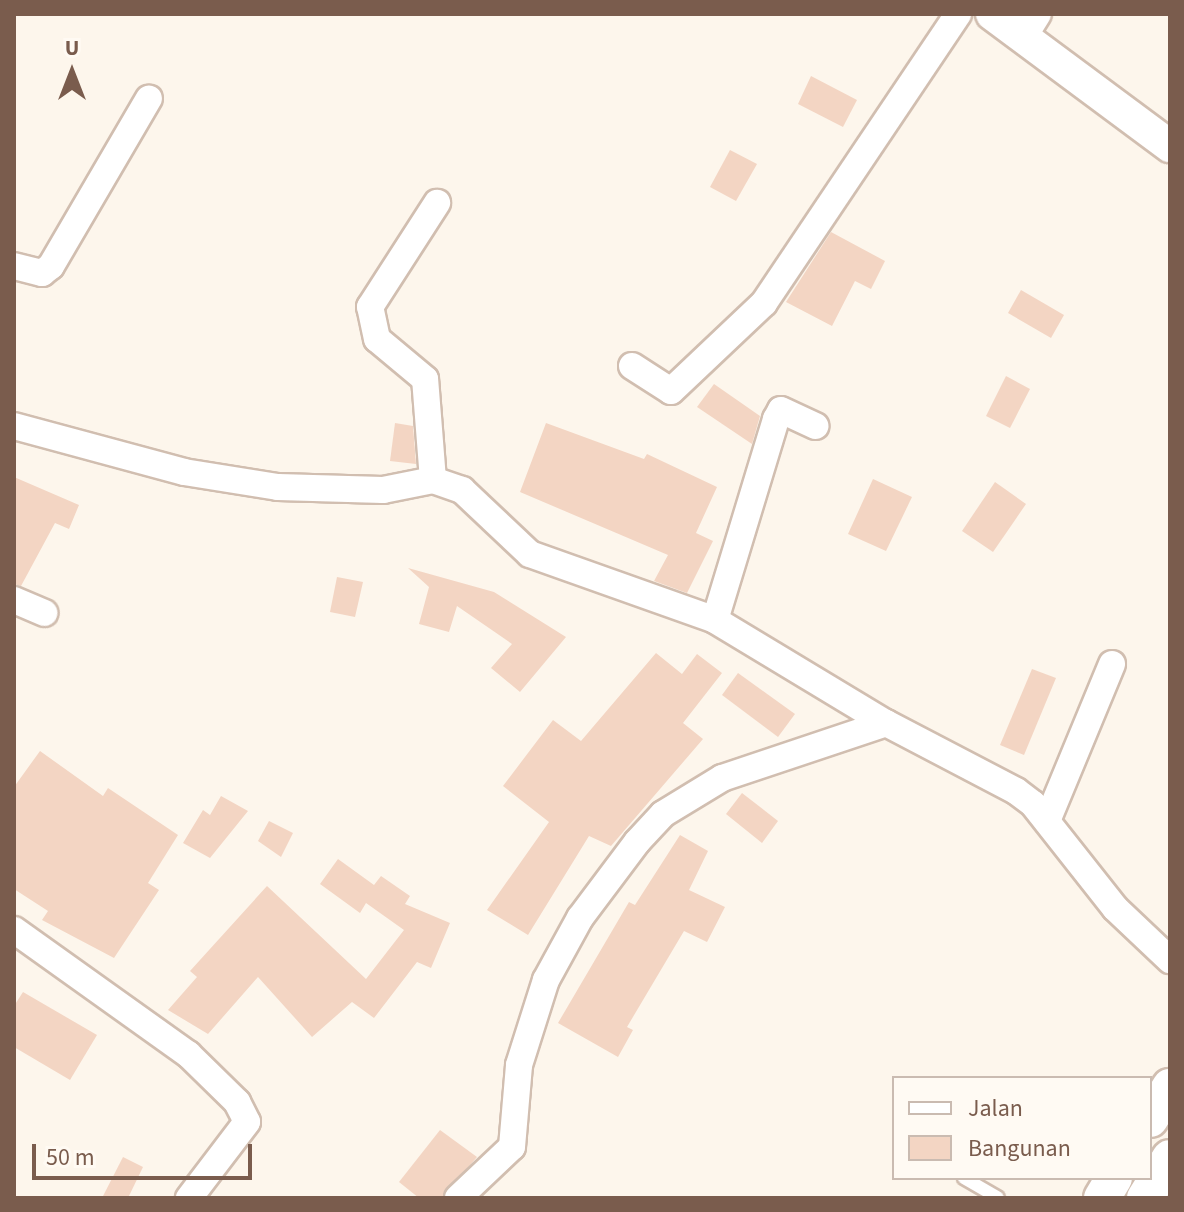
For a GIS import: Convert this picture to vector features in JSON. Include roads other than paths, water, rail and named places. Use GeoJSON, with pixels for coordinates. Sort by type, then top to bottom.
{"type":"FeatureCollection","features":[{"type":"Feature","properties":{"kind":"main road"},"geometry":{"type":"LineString","coordinates":[[1152,1116],[1170,1087]]}},
{"type":"Feature","properties":{"kind":"main road"},"geometry":{"type":"LineString","coordinates":[[1145,1198],[1170,1156],[1152,1146]]}},
{"type":"Feature","properties":{"kind":"main road"},"geometry":{"type":"LineString","coordinates":[[1102,1198],[1113,1180]]}},
{"type":"Feature","properties":{"kind":"street"},"geometry":{"type":"LineString","coordinates":[[632,366],[671,391],[764,303],[958,14]]}},
{"type":"Feature","properties":{"kind":"street"},"geometry":{"type":"LineString","coordinates":[[992,14],[1030,26],[1170,146]]}},
{"type":"Feature","properties":{"kind":"street"},"geometry":{"type":"LineString","coordinates":[[14,266],[42,273],[51,266],[149,98]]}},
{"type":"Feature","properties":{"kind":"street"},"geometry":{"type":"LineString","coordinates":[[433,480],[425,379],[377,339],[370,307],[437,203]]}},
{"type":"Feature","properties":{"kind":"street"},"geometry":{"type":"LineString","coordinates":[[715,620],[776,419],[781,410],[816,426]]}},
{"type":"Feature","properties":{"kind":"street"},"geometry":{"type":"LineString","coordinates":[[14,426],[184,472],[278,487],[383,490],[433,480],[462,490],[530,554],[715,620],[886,723],[1016,791],[1047,821],[1115,908],[1170,960]]}},
{"type":"Feature","properties":{"kind":"street"},"geometry":{"type":"LineString","coordinates":[[14,600],[44,613]]}},
{"type":"Feature","properties":{"kind":"street"},"geometry":{"type":"LineString","coordinates":[[1047,821],[1112,664]]}},
{"type":"Feature","properties":{"kind":"street"},"geometry":{"type":"LineString","coordinates":[[458,1198],[512,1147],[519,1065],[546,980],[580,918],[646,832],[663,814],[722,778],[886,723]]}},
{"type":"Feature","properties":{"kind":"street"},"geometry":{"type":"LineString","coordinates":[[14,930],[188,1054],[237,1102],[247,1122],[189,1198]]}},
{"type":"Feature","properties":{"kind":"lane"},"geometry":{"type":"LineString","coordinates":[[967,1180],[998,1198]]}}]}
